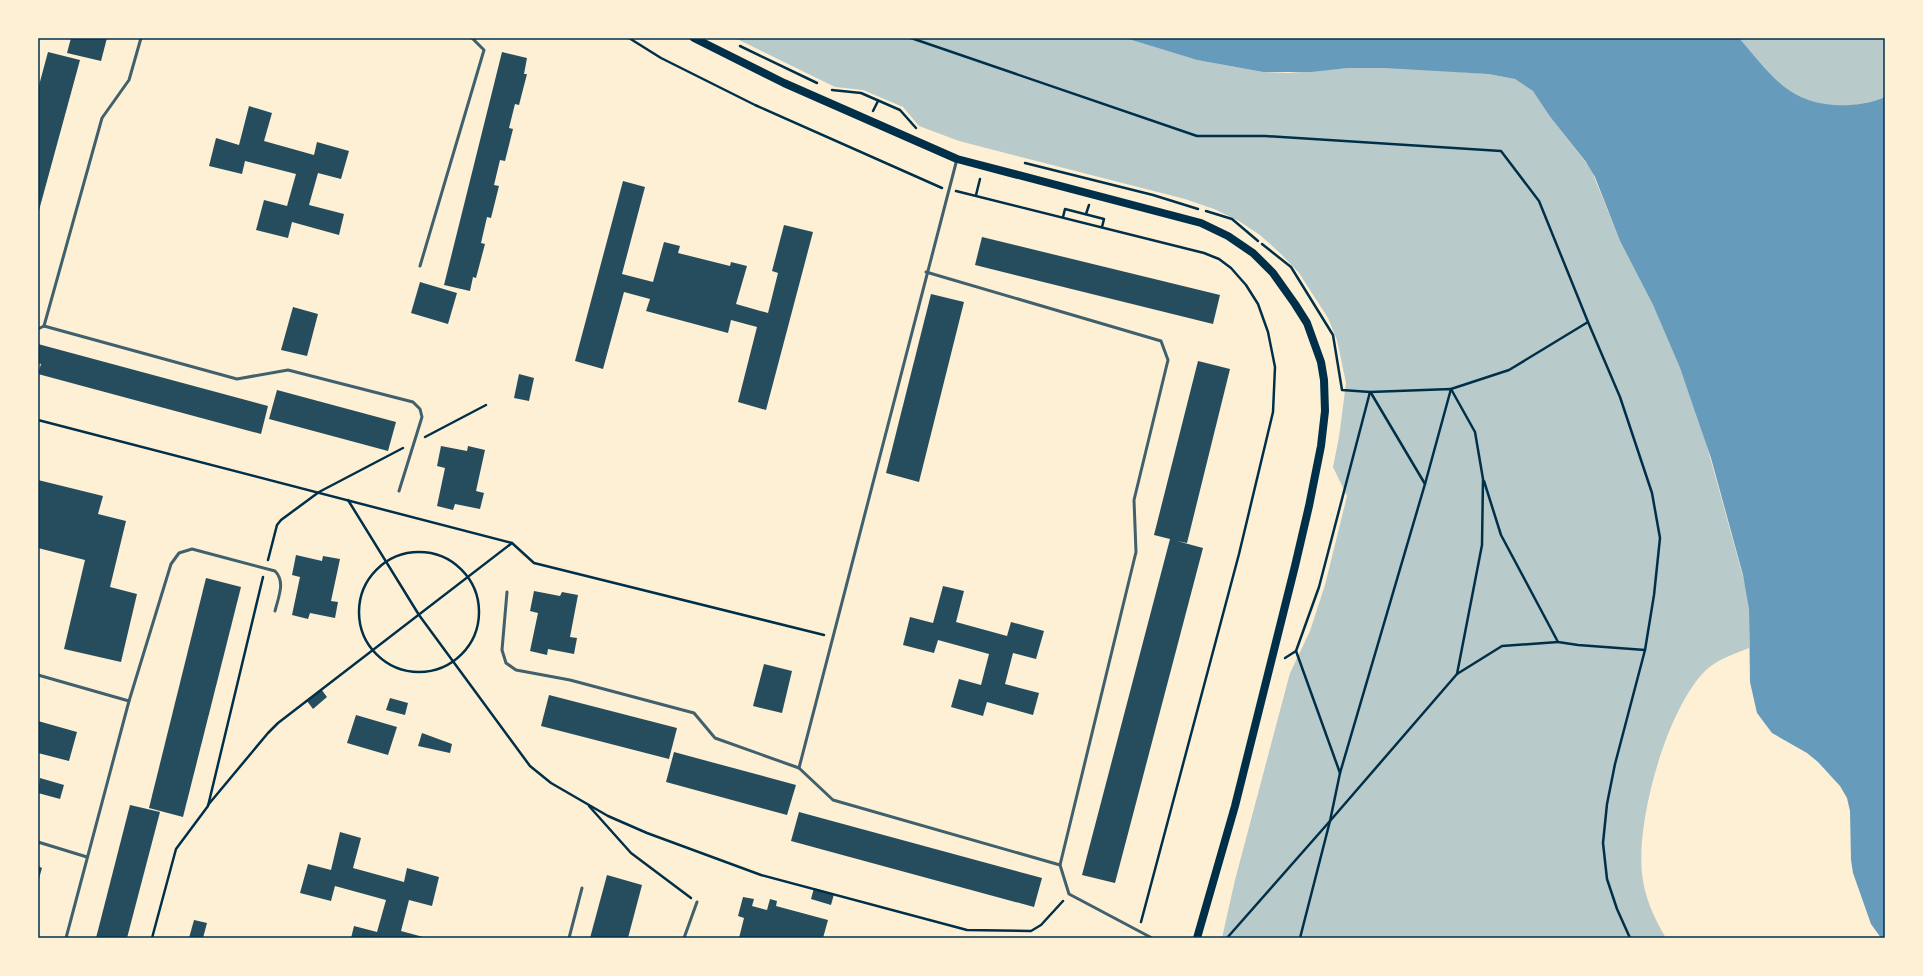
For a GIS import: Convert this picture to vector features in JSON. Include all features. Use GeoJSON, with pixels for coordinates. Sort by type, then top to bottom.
{"type":"FeatureCollection","features":[{"type":"Feature","properties":{"kind":"main road"},"geometry":{"type":"LineString","coordinates":[[694,38],[784,83],[957,159],[1201,223],[1228,236],[1253,253],[1273,273],[1307,323],[1315,343],[1324,380],[1325,411],[1321,446],[1309,506],[1235,806],[1196,938]]}},
{"type":"Feature","properties":{"kind":"lane"},"geometry":{"type":"LineString","coordinates":[[44,326],[102,118],[129,80],[141,38]]}},
{"type":"Feature","properties":{"kind":"lane"},"geometry":{"type":"LineString","coordinates":[[420,266],[484,50],[472,38]]}},
{"type":"Feature","properties":{"kind":"lane"},"geometry":{"type":"LineString","coordinates":[[799,768],[926,272],[957,159]]}},
{"type":"Feature","properties":{"kind":"lane"},"geometry":{"type":"LineString","coordinates":[[926,272],[1161,341],[1168,360],[1134,500],[1136,552],[1060,865],[1069,894],[1152,938]]}},
{"type":"Feature","properties":{"kind":"lane"},"geometry":{"type":"LineString","coordinates":[[38,329],[44,326],[237,379],[288,370],[413,402],[420,409],[422,417],[399,491]]}},
{"type":"Feature","properties":{"kind":"lane"},"geometry":{"type":"LineString","coordinates":[[66,938],[129,701],[171,564],[179,553],[192,549],[275,571],[280,576],[281,582],[275,611]]}},
{"type":"Feature","properties":{"kind":"lane"},"geometry":{"type":"LineString","coordinates":[[507,592],[502,650],[506,663],[516,670],[570,680],[694,713],[715,738],[799,768],[833,800],[1060,865]]}},
{"type":"Feature","properties":{"kind":"lane"},"geometry":{"type":"LineString","coordinates":[[38,675],[129,701]]}},
{"type":"Feature","properties":{"kind":"lane"},"geometry":{"type":"LineString","coordinates":[[38,842],[87,857]]}},
{"type":"Feature","properties":{"kind":"lane"},"geometry":{"type":"LineString","coordinates":[[569,938],[582,888]]}},
{"type":"Feature","properties":{"kind":"lane"},"geometry":{"type":"LineString","coordinates":[[684,938],[697,902]]}},
{"type":"Feature","properties":{"kind":"path"},"geometry":{"type":"LineString","coordinates":[[630,38],[661,58],[755,106],[940,188],[976,195],[1063,217],[1219,259],[1246,285],[1258,304],[1268,332],[1275,367],[1273,412],[1229,591],[1138,931]]}},
{"type":"Feature","properties":{"kind":"path"},"geometry":{"type":"LineString","coordinates":[[911,38],[1197,136],[1265,136],[1501,150],[1539,201],[1620,397],[1652,493],[1660,538],[1654,595],[1645,650],[1615,764],[1607,804],[1603,843],[1607,879],[1617,909],[1630,938]]}},
{"type":"Feature","properties":{"kind":"path"},"geometry":{"type":"LineString","coordinates":[[736,45],[820,84]]}},
{"type":"Feature","properties":{"kind":"path"},"geometry":{"type":"LineString","coordinates":[[826,88],[833,91],[861,93],[900,110],[917,128],[923,131]]}},
{"type":"Feature","properties":{"kind":"path"},"geometry":{"type":"LineString","coordinates":[[1024,163],[1153,195],[1232,219],[1291,268],[1333,335],[1342,390],[1370,392],[1451,389],[1509,370],[1588,322]]}},
{"type":"Feature","properties":{"kind":"path"},"geometry":{"type":"LineString","coordinates":[[976,195],[980,179]]}},
{"type":"Feature","properties":{"kind":"path"},"geometry":{"type":"LineString","coordinates":[[1063,217],[1065,209],[1104,219],[1102,227]]}},
{"type":"Feature","properties":{"kind":"path"},"geometry":{"type":"LineString","coordinates":[[1451,389],[1475,432],[1483,479],[1501,535],[1558,642]]}},
{"type":"Feature","properties":{"kind":"path"},"geometry":{"type":"LineString","coordinates":[[1300,938],[1330,821],[1340,773],[1425,484],[1451,389]]}},
{"type":"Feature","properties":{"kind":"path"},"geometry":{"type":"LineString","coordinates":[[1370,392],[1425,484]]}},
{"type":"Feature","properties":{"kind":"path"},"geometry":{"type":"LineString","coordinates":[[1340,773],[1296,651],[1319,587],[1370,392]]}},
{"type":"Feature","properties":{"kind":"path"},"geometry":{"type":"LineString","coordinates":[[208,806],[265,568],[277,525],[281,520],[319,492],[486,404]]}},
{"type":"Feature","properties":{"kind":"path"},"geometry":{"type":"LineString","coordinates":[[38,420],[512,543],[534,563],[832,637]]}},
{"type":"Feature","properties":{"kind":"path"},"geometry":{"type":"LineString","coordinates":[[1457,674],[1482,545],[1483,479]]}},
{"type":"Feature","properties":{"kind":"path"},"geometry":{"type":"LineString","coordinates":[[348,500],[419,615],[452,662],[530,766],[551,784],[608,816],[647,834],[761,875],[967,930],[1031,931],[1041,925],[1069,894]]}},
{"type":"Feature","properties":{"kind":"path"},"geometry":{"type":"LineString","coordinates":[[152,938],[176,849],[208,806],[268,733],[512,543]]}},
{"type":"Feature","properties":{"kind":"path"},"geometry":{"type":"LineString","coordinates":[[421,552],[440,555],[456,564],[468,577],[478,600],[478,623],[469,645],[452,662],[432,670],[410,672],[390,665],[373,651],[363,634],[358,613],[362,593],[371,575],[386,561],[403,554],[421,552]]}},
{"type":"Feature","properties":{"kind":"path"},"geometry":{"type":"LineString","coordinates":[[1227,938],[1457,674],[1502,646],[1558,642],[1645,650]]}},
{"type":"Feature","properties":{"kind":"path"},"geometry":{"type":"LineString","coordinates":[[588,804],[631,853],[697,902]]}},
{"type":"Feature","properties":{"kind":"shaded area"},"geometry":{"type":"Polygon","coordinates":[[[735,38],[1125,38],[1197,60],[1263,72],[1288,73],[1348,68],[1402,68],[1488,74],[1515,79],[1533,91],[1540,99],[1551,118],[1591,169],[1620,241],[1653,305],[1680,368],[1703,432],[1747,591],[1749,609],[1749,648],[1726,657],[1711,666],[1692,687],[1679,710],[1667,737],[1649,795],[1641,851],[1643,882],[1650,907],[1666,938],[1222,938],[1235,880],[1290,673],[1310,631],[1325,585],[1347,496],[1333,467],[1339,437],[1346,383],[1337,340],[1328,318],[1299,273],[1281,254],[1260,235],[1239,221],[1214,209],[1185,199],[959,141],[919,126],[903,107],[863,90],[835,87],[735,38]]]}},
{"type":"Feature","properties":{"kind":"shaded area"},"geometry":{"type":"Polygon","coordinates":[[[1739,38],[1885,38],[1885,97],[1861,104],[1837,106],[1804,99],[1791,92],[1769,74],[1739,38]]]}},
{"type":"Feature","properties":{"kind":"water"},"geometry":{"type":"Polygon","coordinates":[[[1125,38],[1739,38],[1779,83],[1803,98],[1817,103],[1853,105],[1866,103],[1885,97],[1885,938],[1881,938],[1871,924],[1853,873],[1851,860],[1850,811],[1847,798],[1840,786],[1818,762],[1807,753],[1772,733],[1757,713],[1750,682],[1749,609],[1743,575],[1711,458],[1680,368],[1653,305],[1620,241],[1595,177],[1586,162],[1551,118],[1533,91],[1515,79],[1488,74],[1385,68],[1348,68],[1311,72],[1263,72],[1197,60],[1125,38]]]}},
{"type":"Feature","properties":{"kind":"building"},"geometry":{"type":"Polygon","coordinates":[[[71,38],[107,38],[101,61],[67,53],[71,38]]]}},
{"type":"Feature","properties":{"kind":"building"},"geometry":{"type":"Polygon","coordinates":[[[48,52],[80,60],[38,214],[38,89],[48,52]]]}},
{"type":"Feature","properties":{"kind":"building"},"geometry":{"type":"Polygon","coordinates":[[[502,52],[527,58],[524,74],[527,74],[519,105],[515,104],[509,128],[513,129],[505,161],[500,160],[494,185],[499,186],[491,218],[487,217],[481,243],[485,244],[476,278],[473,277],[470,291],[444,285],[502,52]]]}},
{"type":"Feature","properties":{"kind":"building"},"geometry":{"type":"Polygon","coordinates":[[[249,106],[272,113],[264,141],[314,155],[317,142],[349,151],[341,179],[318,173],[309,205],[344,214],[339,235],[292,222],[288,238],[256,230],[264,200],[287,206],[296,174],[245,161],[242,174],[209,166],[216,138],[239,145],[249,106]]]}},
{"type":"Feature","properties":{"kind":"building"},"geometry":{"type":"Polygon","coordinates":[[[623,181],[645,187],[622,274],[653,282],[664,242],[680,246],[678,253],[730,266],[731,262],[747,266],[736,304],[768,313],[778,273],[772,271],[784,225],[813,232],[766,410],[738,402],[757,327],[731,320],[728,333],[646,311],[650,299],[624,292],[603,369],[575,361],[623,181]]]}},
{"type":"Feature","properties":{"kind":"building"},"geometry":{"type":"Polygon","coordinates":[[[982,237],[1220,295],[1213,324],[975,265],[982,237]]]}},
{"type":"Feature","properties":{"kind":"building"},"geometry":{"type":"Polygon","coordinates":[[[420,282],[457,293],[448,324],[411,313],[420,282]]]}},
{"type":"Feature","properties":{"kind":"building"},"geometry":{"type":"Polygon","coordinates":[[[931,294],[964,302],[919,482],[886,473],[931,294]]]}},
{"type":"Feature","properties":{"kind":"building"},"geometry":{"type":"Polygon","coordinates":[[[293,307],[318,314],[307,356],[281,350],[293,307]]]}},
{"type":"Feature","properties":{"kind":"building"},"geometry":{"type":"Polygon","coordinates":[[[38,344],[268,406],[261,434],[38,374],[41,364],[38,363],[38,344]]]}},
{"type":"Feature","properties":{"kind":"building"},"geometry":{"type":"Polygon","coordinates":[[[1198,361],[1230,369],[1187,543],[1177,541],[1203,548],[1115,883],[1082,875],[1170,539],[1154,535],[1198,361]]]}},
{"type":"Feature","properties":{"kind":"building"},"geometry":{"type":"Polygon","coordinates":[[[519,374],[534,378],[529,401],[514,398],[519,374]]]}},
{"type":"Feature","properties":{"kind":"building"},"geometry":{"type":"Polygon","coordinates":[[[277,390],[396,422],[388,451],[269,419],[277,390]]]}},
{"type":"Feature","properties":{"kind":"building"},"geometry":{"type":"Polygon","coordinates":[[[441,446],[467,451],[468,446],[485,450],[476,491],[484,493],[480,509],[455,504],[453,510],[437,506],[445,468],[437,466],[441,446]]]}},
{"type":"Feature","properties":{"kind":"building"},"geometry":{"type":"Polygon","coordinates":[[[38,480],[103,496],[98,514],[126,521],[110,587],[137,594],[121,662],[64,649],[85,560],[38,548],[38,480]]]}},
{"type":"Feature","properties":{"kind":"building"},"geometry":{"type":"Polygon","coordinates":[[[296,555],[322,561],[323,556],[340,559],[331,601],[338,602],[335,618],[310,613],[308,619],[292,615],[300,577],[292,575],[296,555]]]}},
{"type":"Feature","properties":{"kind":"building"},"geometry":{"type":"Polygon","coordinates":[[[206,578],[241,587],[183,817],[149,808],[206,578]]]}},
{"type":"Feature","properties":{"kind":"building"},"geometry":{"type":"Polygon","coordinates":[[[943,586],[964,591],[956,622],[1007,636],[1011,622],[1044,631],[1036,659],[1013,653],[1005,684],[1039,693],[1033,715],[987,702],[983,716],[951,707],[959,679],[981,685],[989,654],[938,640],[934,653],[903,645],[910,617],[933,623],[943,586]]]}},
{"type":"Feature","properties":{"kind":"building"},"geometry":{"type":"Polygon","coordinates":[[[534,591],[560,596],[562,592],[578,595],[570,637],[577,638],[574,654],[548,649],[547,655],[530,651],[538,613],[530,611],[534,591]]]}},
{"type":"Feature","properties":{"kind":"building"},"geometry":{"type":"Polygon","coordinates":[[[764,664],[792,671],[782,713],[753,706],[764,664]]]}},
{"type":"Feature","properties":{"kind":"building"},"geometry":{"type":"Polygon","coordinates":[[[321,689],[327,697],[313,709],[307,701],[321,689]]]}},
{"type":"Feature","properties":{"kind":"building"},"geometry":{"type":"Polygon","coordinates":[[[549,695],[677,728],[669,759],[541,726],[549,695]]]}},
{"type":"Feature","properties":{"kind":"building"},"geometry":{"type":"Polygon","coordinates":[[[390,698],[408,703],[405,715],[386,710],[390,698]]]}},
{"type":"Feature","properties":{"kind":"building"},"geometry":{"type":"Polygon","coordinates":[[[356,715],[397,727],[388,755],[347,743],[356,715]]]}},
{"type":"Feature","properties":{"kind":"building"},"geometry":{"type":"Polygon","coordinates":[[[38,721],[77,732],[69,761],[38,753],[38,721]]]}},
{"type":"Feature","properties":{"kind":"building"},"geometry":{"type":"Polygon","coordinates":[[[422,733],[452,744],[450,753],[418,746],[422,733]]]}},
{"type":"Feature","properties":{"kind":"building"},"geometry":{"type":"Polygon","coordinates":[[[674,752],[796,785],[787,815],[666,782],[674,752]]]}},
{"type":"Feature","properties":{"kind":"building"},"geometry":{"type":"Polygon","coordinates":[[[40,778],[64,785],[60,799],[38,793],[40,778]]]}},
{"type":"Feature","properties":{"kind":"building"},"geometry":{"type":"Polygon","coordinates":[[[130,805],[160,812],[127,938],[96,938],[130,805]]]}},
{"type":"Feature","properties":{"kind":"building"},"geometry":{"type":"Polygon","coordinates":[[[799,812],[1042,878],[1034,907],[791,841],[799,812]]]}},
{"type":"Feature","properties":{"kind":"building"},"geometry":{"type":"Polygon","coordinates":[[[340,832],[361,838],[353,868],[404,882],[407,868],[439,877],[432,906],[409,900],[401,931],[427,938],[351,938],[354,926],[377,932],[386,900],[335,886],[331,901],[300,893],[308,864],[331,870],[340,832]]]}},
{"type":"Feature","properties":{"kind":"building"},"geometry":{"type":"Polygon","coordinates":[[[38,866],[42,868],[38,882],[38,866]]]}},
{"type":"Feature","properties":{"kind":"building"},"geometry":{"type":"Polygon","coordinates":[[[607,875],[642,885],[628,938],[590,938],[607,875]]]}},
{"type":"Feature","properties":{"kind":"building"},"geometry":{"type":"Polygon","coordinates":[[[814,888],[834,894],[831,905],[811,899],[814,888]]]}},
{"type":"Feature","properties":{"kind":"building"},"geometry":{"type":"Polygon","coordinates":[[[743,897],[754,899],[752,906],[767,910],[770,899],[777,901],[776,906],[828,920],[823,938],[739,938],[744,918],[738,916],[743,897]]]}},
{"type":"Feature","properties":{"kind":"building"},"geometry":{"type":"Polygon","coordinates":[[[194,920],[207,923],[203,938],[189,938],[194,920]]]}}]}
